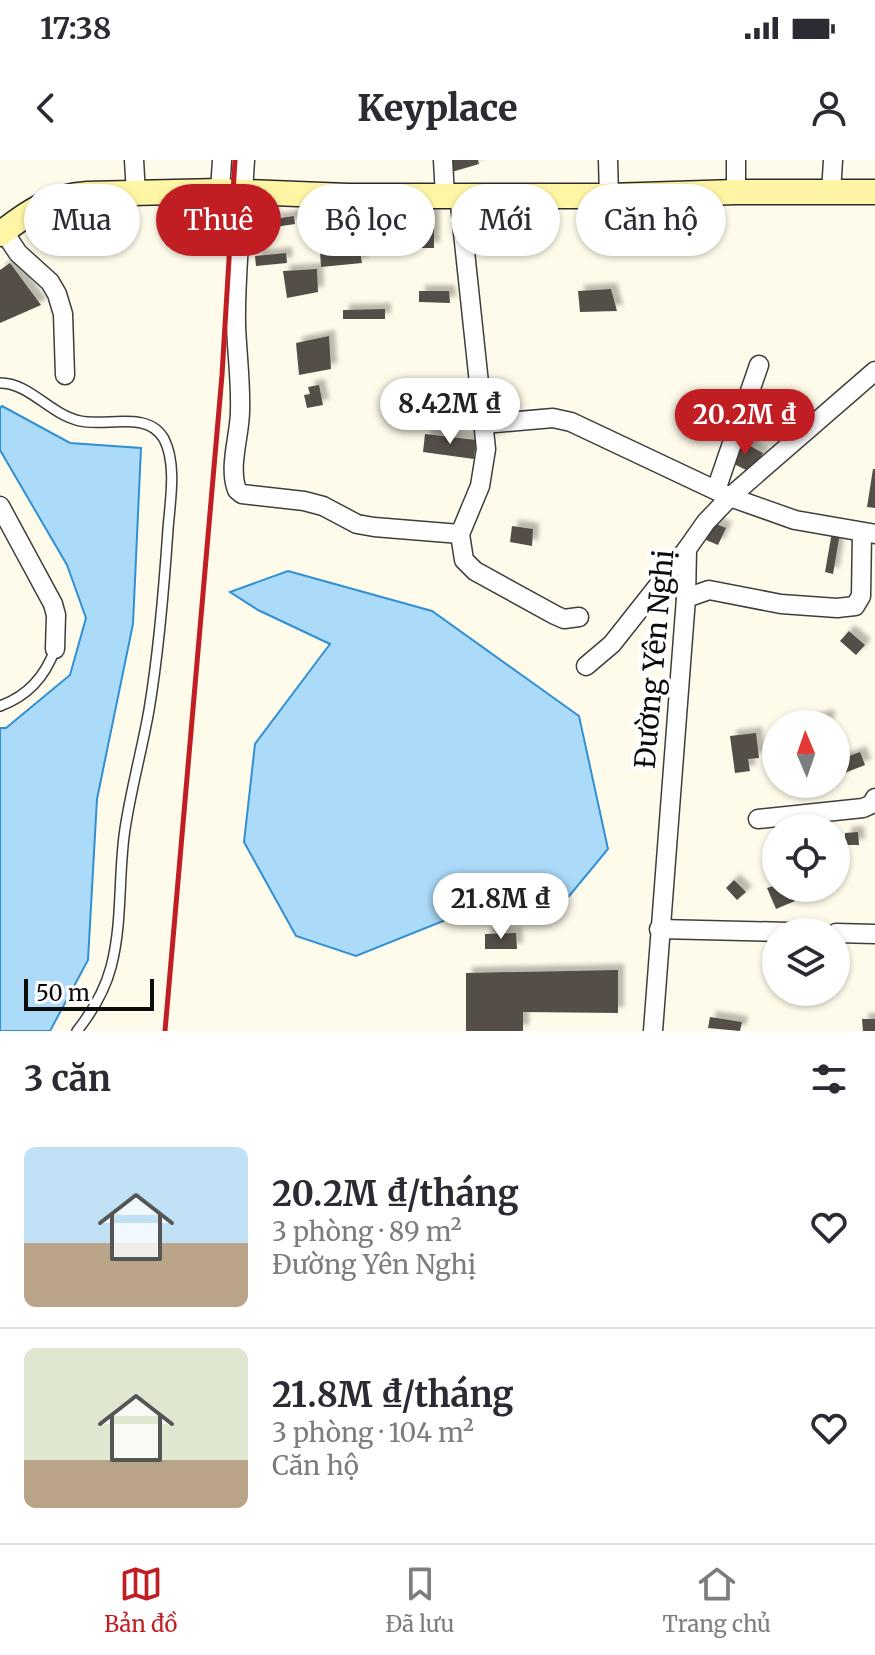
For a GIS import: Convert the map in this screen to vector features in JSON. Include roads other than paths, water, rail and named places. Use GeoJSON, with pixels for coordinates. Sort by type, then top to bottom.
{"type":"FeatureCollection","features":[{"type":"Feature","properties":{"kind":"street"},"geometry":{"type":"LineString","coordinates":[[134,160],[135,184]]}},
{"type":"Feature","properties":{"kind":"street"},"geometry":{"type":"LineString","coordinates":[[222,160],[229,184]]}},
{"type":"Feature","properties":{"kind":"street"},"geometry":{"type":"LineString","coordinates":[[234,184],[245,160]]}},
{"type":"Feature","properties":{"kind":"street"},"geometry":{"type":"LineString","coordinates":[[443,160],[451,192]]}},
{"type":"Feature","properties":{"kind":"street"},"geometry":{"type":"LineString","coordinates":[[608,160],[609,184]]}},
{"type":"Feature","properties":{"kind":"street"},"geometry":{"type":"LineString","coordinates":[[736,160],[736,192]]}},
{"type":"Feature","properties":{"kind":"street"},"geometry":{"type":"LineString","coordinates":[[831,193],[833,160]]}},
{"type":"Feature","properties":{"kind":"street"},"geometry":{"type":"LineString","coordinates":[[726,192],[875,192]]}},
{"type":"Feature","properties":{"kind":"street"},"geometry":{"type":"LineString","coordinates":[[281,193],[451,196]]}},
{"type":"Feature","properties":{"kind":"street"},"geometry":{"type":"LineString","coordinates":[[24,215],[2,233],[18,253],[50,282],[57,294],[63,314],[65,375]]}},
{"type":"Feature","properties":{"kind":"street"},"geometry":{"type":"LineString","coordinates":[[235,256],[236,327],[241,370],[234,469],[237,490],[242,494],[323,506],[357,524],[460,534]]}},
{"type":"Feature","properties":{"kind":"street"},"geometry":{"type":"LineString","coordinates":[[460,256],[486,449],[480,486],[460,534],[464,560],[475,571],[555,615],[564,619],[579,617]]}},
{"type":"Feature","properties":{"kind":"street"},"geometry":{"type":"LineString","coordinates":[[723,494],[759,365]]}},
{"type":"Feature","properties":{"kind":"street","name":"Đường Yên Nghị"},"geometry":{"type":"LineString","coordinates":[[653,1031],[686,598],[687,549],[723,494],[875,371]]}},
{"type":"Feature","properties":{"kind":"street"},"geometry":{"type":"LineString","coordinates":[[484,424],[553,418],[571,422],[723,494],[795,520],[868,533],[861,596],[855,606],[837,608],[781,604],[709,590],[686,598]]}},
{"type":"Feature","properties":{"kind":"street"},"geometry":{"type":"LineString","coordinates":[[0,506],[53,604],[56,615],[55,649]]}},
{"type":"Feature","properties":{"kind":"street"},"geometry":{"type":"LineString","coordinates":[[586,666],[618,636],[687,549]]}},
{"type":"Feature","properties":{"kind":"street"},"geometry":{"type":"LineString","coordinates":[[758,819],[863,808],[872,804],[875,798]]}},
{"type":"Feature","properties":{"kind":"street"},"geometry":{"type":"LineString","coordinates":[[659,929],[762,931]]}},
{"type":"Feature","properties":{"kind":"street"},"geometry":{"type":"LineString","coordinates":[[850,933],[875,934]]}},
{"type":"Feature","properties":{"kind":"lane"},"geometry":{"type":"LineString","coordinates":[[0,383],[24,387],[51,409],[76,420],[133,422],[152,426],[166,442],[169,456],[171,484],[163,601],[149,708],[125,831],[116,940],[106,982],[77,1031]]}},
{"type":"Feature","properties":{"kind":"lane"},"geometry":{"type":"LineString","coordinates":[[0,706],[16,699],[34,685],[47,669],[55,649]]}},
{"type":"Feature","properties":{"kind":"water"},"geometry":{"type":"Polygon","coordinates":[[[2,406],[70,443],[141,448],[133,624],[97,799],[88,960],[50,1031],[0,1031],[0,728],[6,728],[70,675],[86,618],[67,565],[0,450],[2,406]]]}},
{"type":"Feature","properties":{"kind":"water"},"geometry":{"type":"Polygon","coordinates":[[[288,571],[432,611],[579,716],[608,849],[556,912],[463,913],[356,956],[296,936],[244,842],[255,744],[330,644],[258,610],[230,592],[288,571]]]}},
{"type":"Feature","properties":{"kind":"railway"},"geometry":{"type":"LineString","coordinates":[[165,1031],[222,375],[235,160]]}}]}
